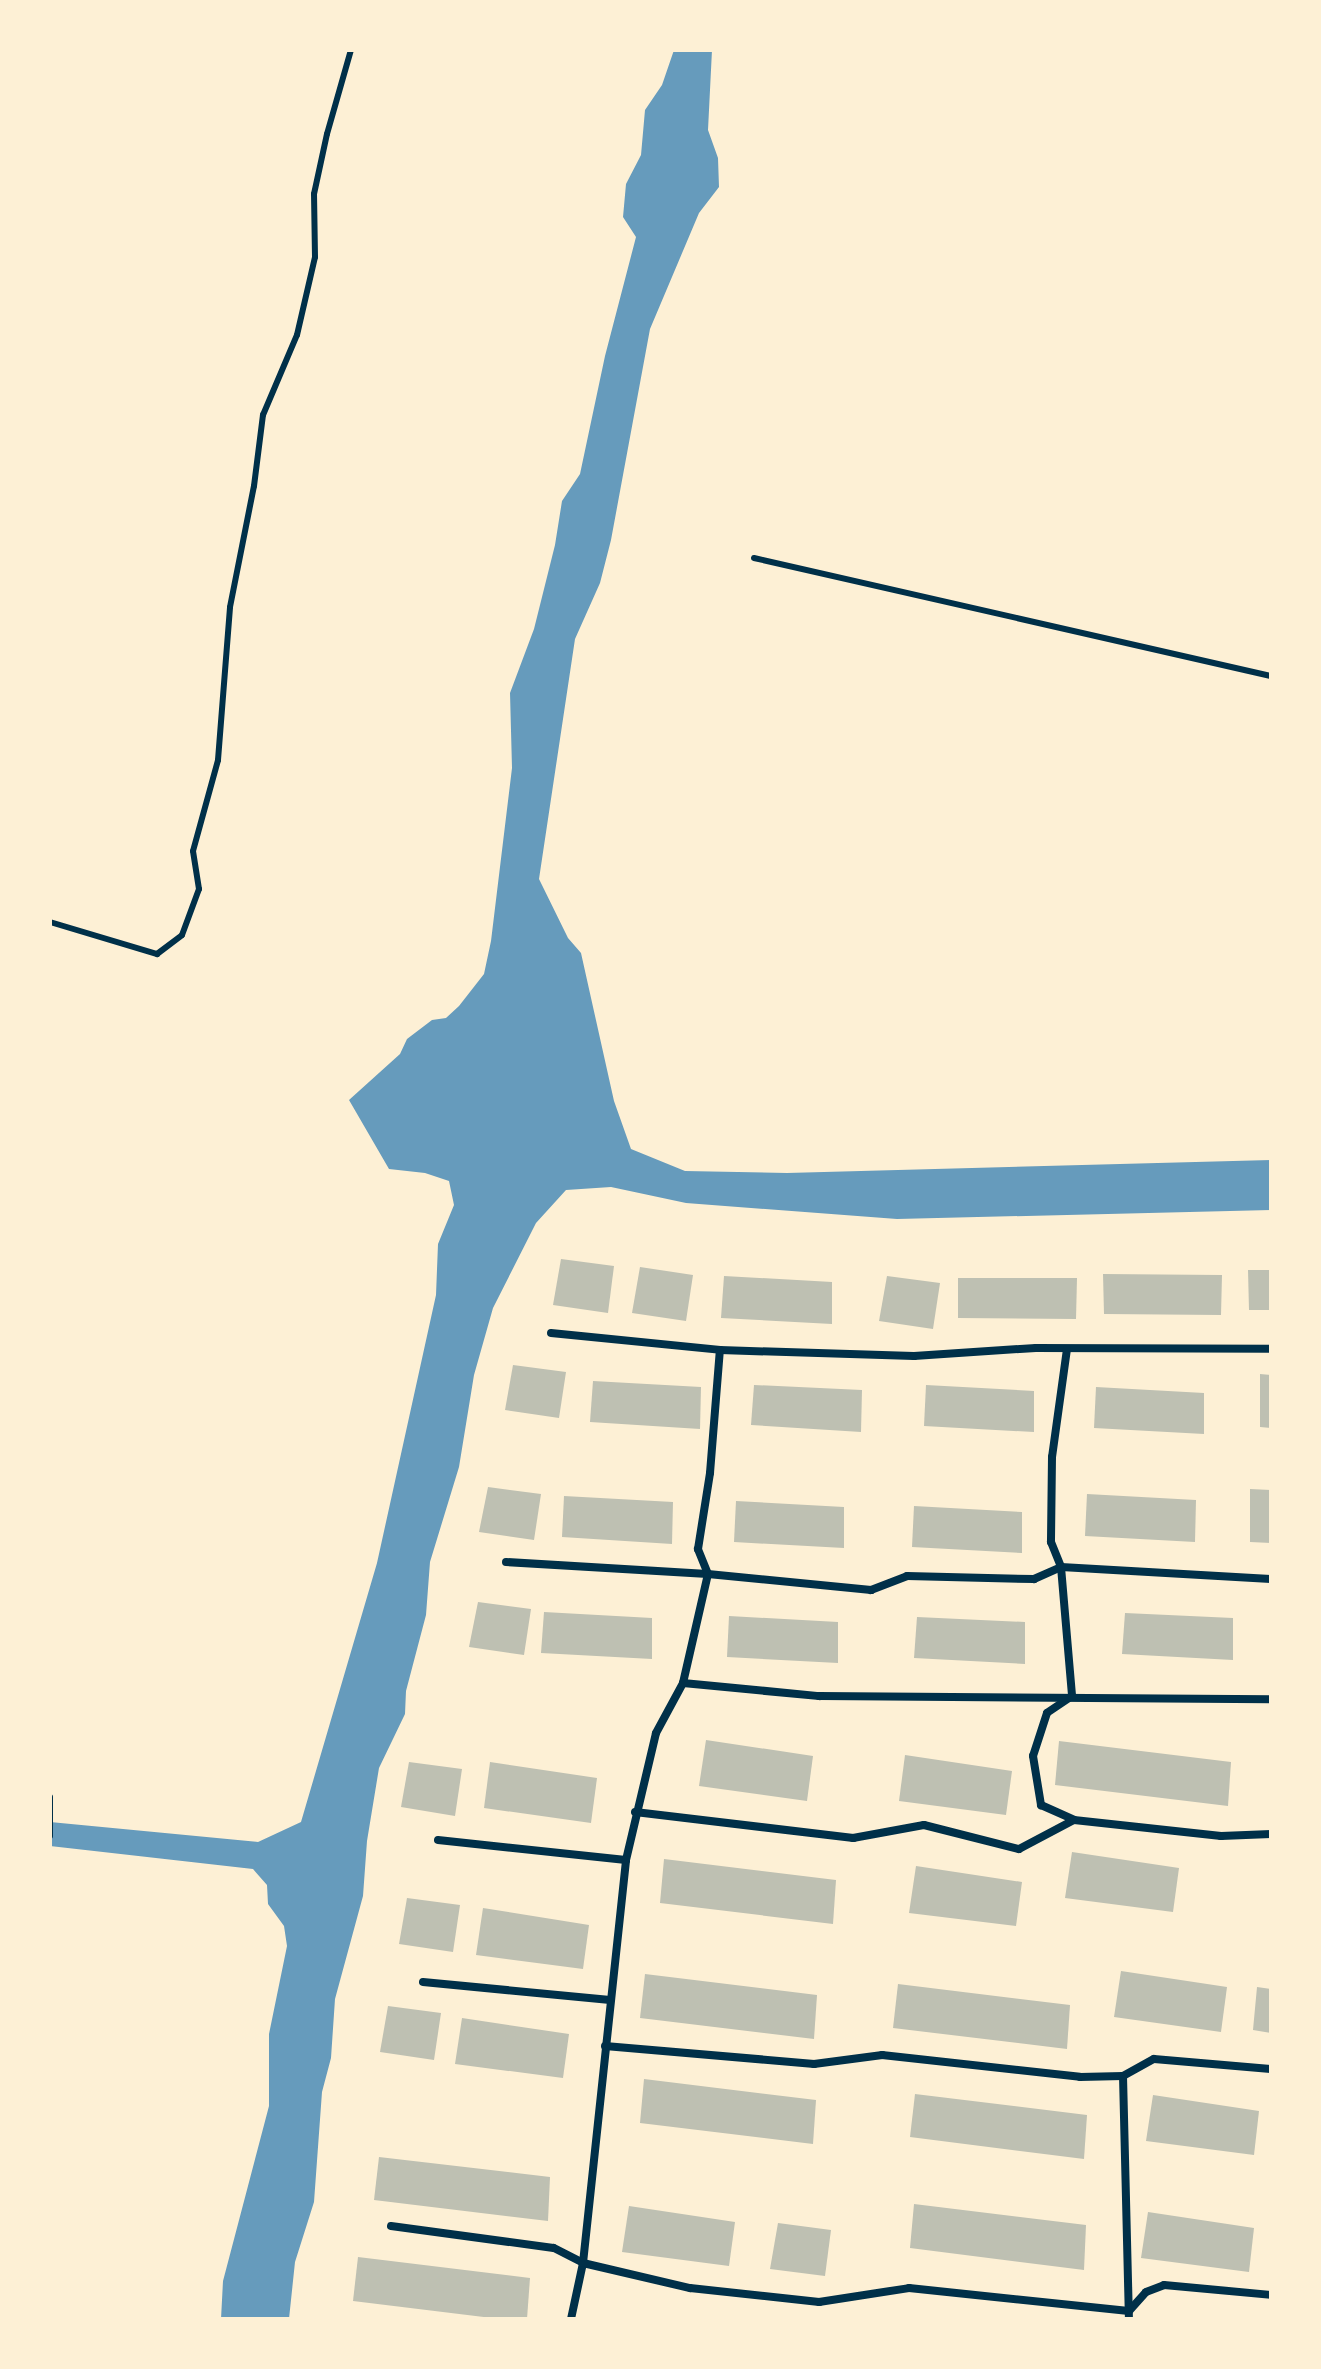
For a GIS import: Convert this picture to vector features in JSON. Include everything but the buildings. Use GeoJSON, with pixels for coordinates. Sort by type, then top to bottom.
{"type":"FeatureCollection","features":[{"type":"Feature","properties":{"kind":"street"},"geometry":{"type":"LineString","coordinates":[[551,1333],[720,1350],[914,1356],[1067,1349],[1271,1349]]}},
{"type":"Feature","properties":{"kind":"street"},"geometry":{"type":"LineString","coordinates":[[1067,1349],[1052,1457],[1051,1542],[1061,1567],[1072,1696]]}},
{"type":"Feature","properties":{"kind":"street"},"geometry":{"type":"LineString","coordinates":[[571,2319],[583,2263],[626,1860],[656,1733],[683,1683],[708,1574],[698,1549],[710,1473],[720,1350]]}},
{"type":"Feature","properties":{"kind":"street"},"geometry":{"type":"LineString","coordinates":[[506,1562],[708,1574],[871,1590],[907,1576],[1034,1579],[1061,1567],[1271,1579]]}},
{"type":"Feature","properties":{"kind":"street"},"geometry":{"type":"LineString","coordinates":[[683,1683],[819,1696],[1271,1699]]}},
{"type":"Feature","properties":{"kind":"street"},"geometry":{"type":"LineString","coordinates":[[1072,1696],[1047,1713],[1033,1756],[1041,1805],[1074,1820],[1221,1836],[1271,1834]]}},
{"type":"Feature","properties":{"kind":"street"},"geometry":{"type":"LineString","coordinates":[[635,1812],[853,1838],[924,1825],[1019,1849],[1074,1820]]}},
{"type":"Feature","properties":{"kind":"street"},"geometry":{"type":"LineString","coordinates":[[438,1840],[626,1860]]}},
{"type":"Feature","properties":{"kind":"street"},"geometry":{"type":"LineString","coordinates":[[423,1982],[610,2000]]}},
{"type":"Feature","properties":{"kind":"street"},"geometry":{"type":"LineString","coordinates":[[605,2046],[814,2064],[882,2055],[1080,2077],[1123,2076],[1154,2059],[1271,2069]]}},
{"type":"Feature","properties":{"kind":"street"},"geometry":{"type":"LineString","coordinates":[[1123,2076],[1129,2315]]}},
{"type":"Feature","properties":{"kind":"street"},"geometry":{"type":"LineString","coordinates":[[391,2226],[554,2248],[583,2263],[690,2288],[819,2302],[909,2288],[1129,2315]]}},
{"type":"Feature","properties":{"kind":"street"},"geometry":{"type":"LineString","coordinates":[[1129,2315],[1146,2292],[1164,2285],[1271,2295]]}},
{"type":"Feature","properties":{"kind":"lane"},"geometry":{"type":"LineString","coordinates":[[50,922],[157,954],[182,935],[199,889],[193,851],[218,760],[230,607],[254,486],[263,415],[297,335],[315,257],[314,194],[351,50]]}},
{"type":"Feature","properties":{"kind":"lane"},"geometry":{"type":"LineString","coordinates":[[754,558],[1271,676]]}},
{"type":"Feature","properties":{"kind":"lane"},"geometry":{"type":"LineString","coordinates":[[50,1797],[50,1836]]}},
{"type":"Feature","properties":{"kind":"water"},"geometry":{"type":"Polygon","coordinates":[[[674,50],[712,50],[708,130],[718,158],[719,187],[699,213],[650,329],[611,540],[600,583],[575,639],[539,879],[568,938],[581,953],[614,1101],[631,1149],[685,1171],[787,1173],[1271,1160],[1271,1210],[897,1219],[686,1203],[611,1187],[566,1190],[536,1223],[493,1308],[474,1375],[459,1467],[430,1562],[426,1615],[406,1691],[405,1714],[379,1768],[367,1841],[363,1896],[335,1999],[331,2058],[322,2092],[314,2202],[295,2262],[289,2319],[221,2319],[223,2281],[269,2106],[269,2034],[287,1946],[284,1926],[268,1904],[267,1885],[253,1869],[50,1846],[50,1822],[258,1842],[301,1822],[377,1563],[436,1295],[438,1244],[454,1205],[449,1181],[425,1173],[389,1169],[349,1100],[400,1054],[407,1039],[432,1020],[446,1018],[459,1006],[484,974],[491,941],[512,768],[510,693],[534,629],[555,545],[562,501],[580,474],[605,356],[636,237],[623,217],[626,184],[641,155],[645,110],[662,85],[674,50]]]}}]}
